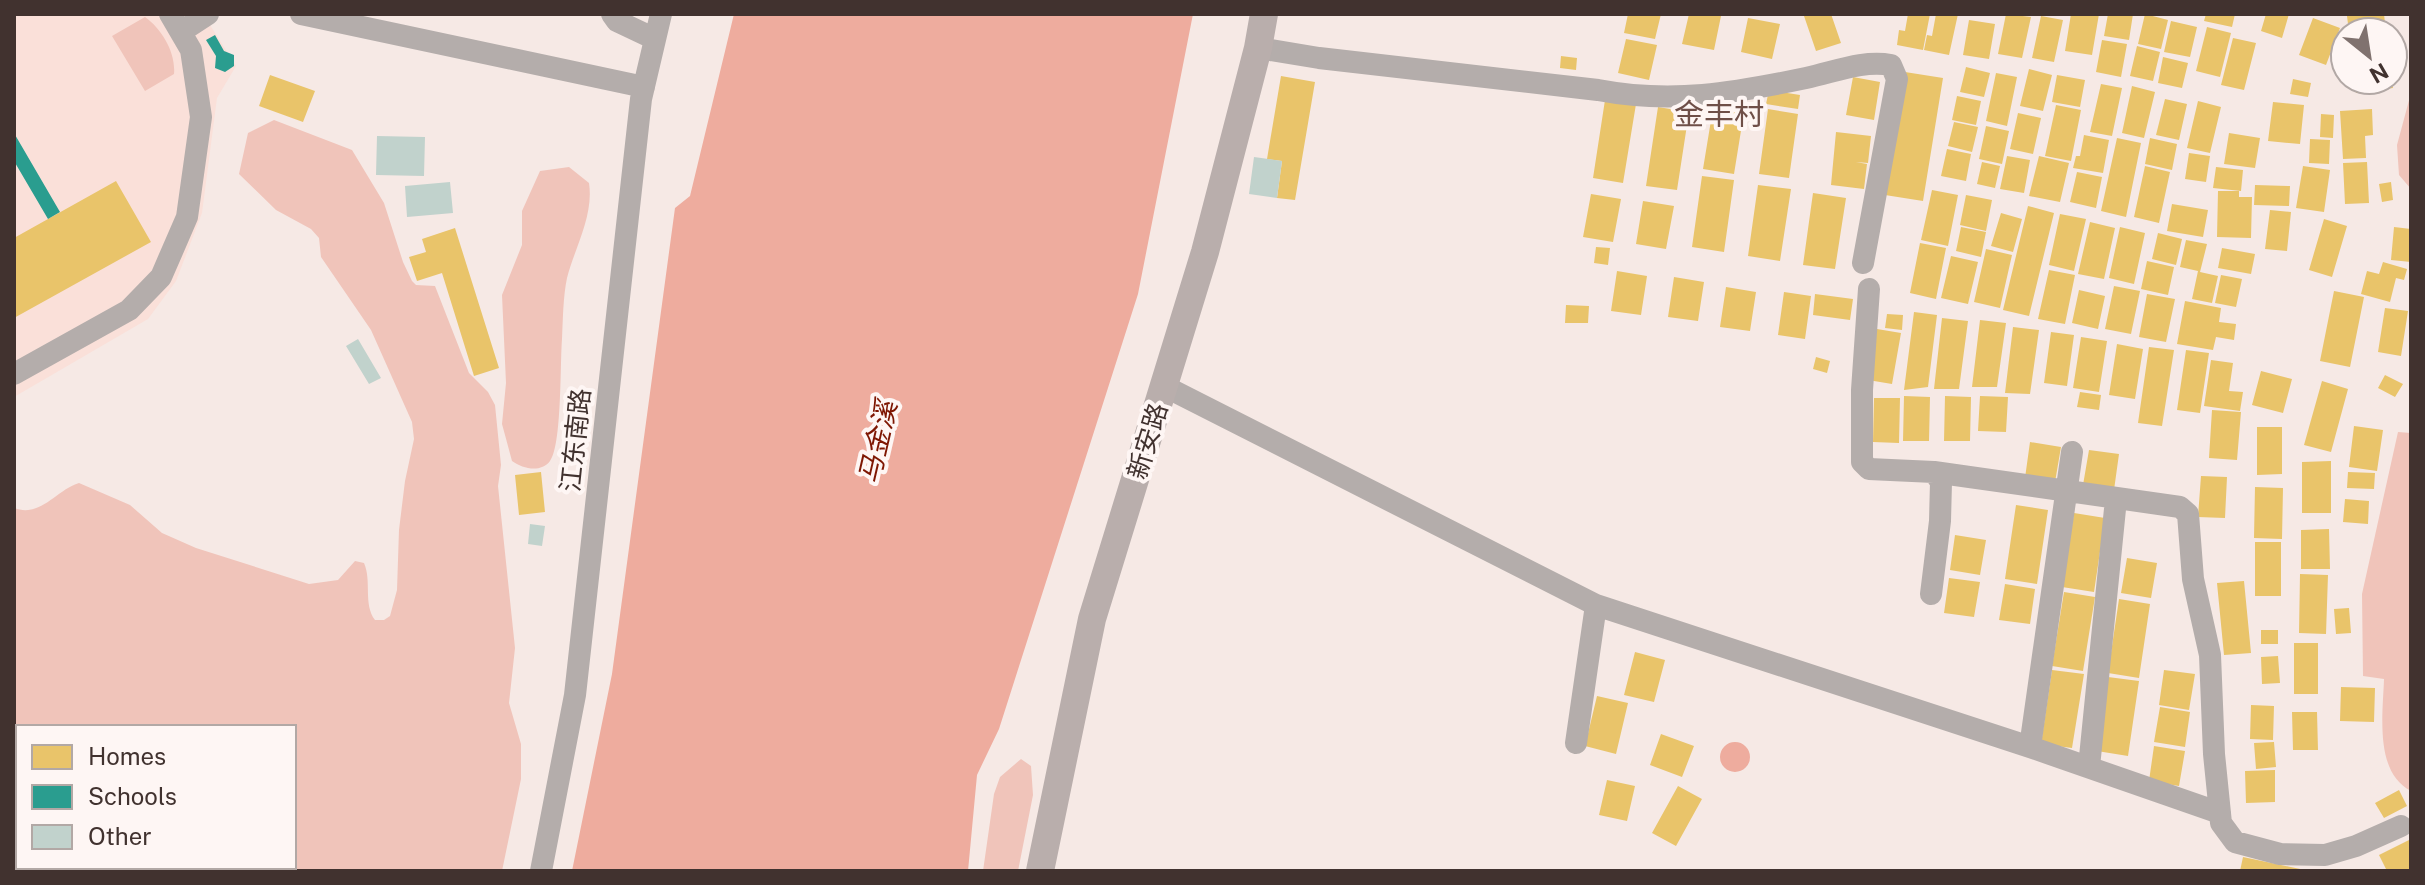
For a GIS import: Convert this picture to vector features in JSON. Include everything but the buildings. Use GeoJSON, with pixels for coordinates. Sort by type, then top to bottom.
{"type":"FeatureCollection","features":[{"type":"Feature","properties":{"kind":"main road","name":"新安路"},"geometry":{"type":"LineString","coordinates":[[1040,871],[1092,619],[1205,252],[1264,14]]}},
{"type":"Feature","properties":{"kind":"street"},"geometry":{"type":"LineString","coordinates":[[14,374],[129,310],[161,277],[187,217],[201,117],[191,50],[176,22],[208,14]]}},
{"type":"Feature","properties":{"kind":"street"},"geometry":{"type":"LineString","coordinates":[[301,14],[644,87]]}},
{"type":"Feature","properties":{"kind":"street"},"geometry":{"type":"LineString","coordinates":[[612,14],[617,21],[655,39]]}},
{"type":"Feature","properties":{"kind":"street","name":"江东南路"},"geometry":{"type":"LineString","coordinates":[[541,871],[575,695],[644,87],[661,14]]}},
{"type":"Feature","properties":{"kind":"street"},"geometry":{"type":"LineString","coordinates":[[1258,48],[1637,97],[1695,98],[1873,62],[1891,65],[1897,79],[1863,263]]}},
{"type":"Feature","properties":{"kind":"street"},"geometry":{"type":"LineString","coordinates":[[1869,289],[1862,390],[1862,462],[1869,469],[1934,472],[2180,507],[2188,514],[2193,579],[2210,655],[2214,754],[2221,823],[2235,842],[2280,854],[2325,855],[2356,846],[2401,826]]}},
{"type":"Feature","properties":{"kind":"street"},"geometry":{"type":"LineString","coordinates":[[1164,386],[1596,605],[2030,747],[2220,813]]}},
{"type":"Feature","properties":{"kind":"street"},"geometry":{"type":"LineString","coordinates":[[2030,747],[2072,452]]}},
{"type":"Feature","properties":{"kind":"street"},"geometry":{"type":"LineString","coordinates":[[1931,594],[1940,521],[1941,482],[1934,472]]}},
{"type":"Feature","properties":{"kind":"street"},"geometry":{"type":"LineString","coordinates":[[2089,767],[2116,499]]}},
{"type":"Feature","properties":{"kind":"street"},"geometry":{"type":"LineString","coordinates":[[1576,743],[1596,605]]}},
{"type":"Feature","properties":{"kind":"shaded area"},"geometry":{"type":"Polygon","coordinates":[[[14,14],[203,14],[236,66],[217,98],[202,213],[176,281],[148,319],[14,397],[14,14]]]}},
{"type":"Feature","properties":{"kind":"shaded area"},"geometry":{"type":"Polygon","coordinates":[[[145,17],[167,42],[173,58],[174,74],[145,91],[112,36],[145,17]]]}},
{"type":"Feature","properties":{"kind":"shaded area"},"geometry":{"type":"Polygon","coordinates":[[[2411,93],[2411,189],[2399,175],[2397,145],[2411,93]]]}},
{"type":"Feature","properties":{"kind":"shaded area"},"geometry":{"type":"Polygon","coordinates":[[[274,120],[352,150],[384,203],[412,281],[416,285],[435,286],[469,373],[488,392],[495,405],[501,465],[498,486],[515,648],[509,703],[521,744],[521,779],[502,871],[14,871],[14,508],[24,510],[40,506],[79,483],[130,505],[162,533],[196,548],[309,584],[338,580],[355,561],[364,563],[371,614],[375,620],[390,616],[397,590],[399,530],[414,439],[412,422],[371,330],[321,257],[319,238],[311,229],[276,210],[239,174],[248,133],[274,120]]]}},
{"type":"Feature","properties":{"kind":"shaded area"},"geometry":{"type":"Polygon","coordinates":[[[569,167],[589,183],[589,207],[566,285],[557,439],[550,461],[542,467],[532,468],[512,461],[502,424],[506,383],[502,295],[522,245],[522,211],[540,171],[569,167]]]}},
{"type":"Feature","properties":{"kind":"shaded area"},"geometry":{"type":"Polygon","coordinates":[[[2398,432],[2411,433],[2411,791],[2399,782],[2386,756],[2382,725],[2384,679],[2363,676],[2362,594],[2398,432]]]}},
{"type":"Feature","properties":{"kind":"shaded area"},"geometry":{"type":"Polygon","coordinates":[[[1021,759],[1031,766],[1033,795],[1018,871],[983,871],[994,794],[1000,777],[1021,759]]]}},
{"type":"Feature","properties":{"kind":"water","name":"马金溪"},"geometry":{"type":"Polygon","coordinates":[[[734,14],[1193,14],[1138,294],[999,729],[977,775],[968,871],[572,871],[612,674],[675,208],[690,196],[734,14]]]}},
{"type":"Feature","properties":{"kind":"water"},"geometry":{"type":"Polygon","coordinates":[[[1735,742],[1741,743],[1749,751],[1749,763],[1741,771],[1735,772],[1729,771],[1721,763],[1720,757],[1721,751],[1729,743],[1735,742]]]}},
{"type":"Feature","properties":{"kind":"district","name":"金丰村"},"geometry":{"type":"Point","coordinates":[1719,114]}}]}
